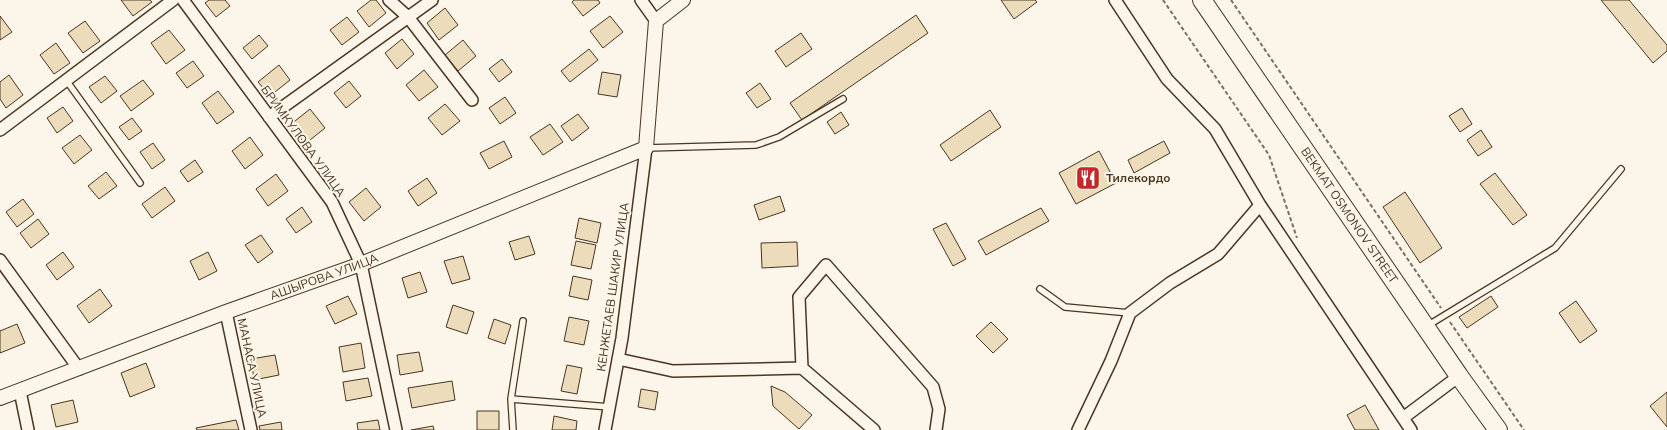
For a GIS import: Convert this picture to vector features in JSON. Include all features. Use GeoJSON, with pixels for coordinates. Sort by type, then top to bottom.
{"type":"FeatureCollection","features":[{"type":"Feature","properties":{"kind":"highway","name":"BEKMAT OSMONOV STREET"},"geometry":{"type":"LineString","coordinates":[[1202,0],[1495,428]]}},
{"type":"Feature","properties":{"kind":"street"},"geometry":{"type":"LineString","coordinates":[[0,130],[173,0]]}},
{"type":"Feature","properties":{"kind":"street","name":"БРИМКУЛОВА УЛИЦА"},"geometry":{"type":"LineString","coordinates":[[182,0],[332,202],[361,264],[396,430]]}},
{"type":"Feature","properties":{"kind":"street"},"geometry":{"type":"LineString","coordinates":[[389,0],[408,17],[472,100]]}},
{"type":"Feature","properties":{"kind":"street"},"geometry":{"type":"LineString","coordinates":[[269,117],[432,0]]}},
{"type":"Feature","properties":{"kind":"street"},"geometry":{"type":"LineString","coordinates":[[641,0],[656,21],[646,148]]}},
{"type":"Feature","properties":{"kind":"street"},"geometry":{"type":"LineString","coordinates":[[656,21],[683,0]]}},
{"type":"Feature","properties":{"kind":"street"},"geometry":{"type":"LineString","coordinates":[[1115,0],[1168,79],[1215,128],[1260,205],[1411,430]]}},
{"type":"Feature","properties":{"kind":"street","name":"АШЫРОВА УЛИЦА"},"geometry":{"type":"LineString","coordinates":[[0,398],[226,312],[361,264],[646,148]]}},
{"type":"Feature","properties":{"kind":"street","name":"КЕНЖЕТАЕВ ШАКИР УЛИЦА"},"geometry":{"type":"LineString","coordinates":[[606,430],[618,359],[646,148]]}},
{"type":"Feature","properties":{"kind":"street"},"geometry":{"type":"LineString","coordinates":[[1078,430],[1111,361],[1130,313],[1170,283],[1218,254],[1260,205]]}},
{"type":"Feature","properties":{"kind":"street"},"geometry":{"type":"LineString","coordinates":[[0,260],[79,369]]}},
{"type":"Feature","properties":{"kind":"street"},"geometry":{"type":"LineString","coordinates":[[802,368],[799,297],[826,265],[933,387],[939,409],[936,430]]}},
{"type":"Feature","properties":{"kind":"street","name":"МАНАСА УЛИЦА"},"geometry":{"type":"LineString","coordinates":[[226,312],[251,430]]}},
{"type":"Feature","properties":{"kind":"street"},"geometry":{"type":"LineString","coordinates":[[618,359],[673,371],[802,368],[874,430]]}},
{"type":"Feature","properties":{"kind":"street"},"geometry":{"type":"LineString","coordinates":[[1403,418],[1459,376]]}},
{"type":"Feature","properties":{"kind":"street"},"geometry":{"type":"LineString","coordinates":[[20,391],[28,430]]}},
{"type":"Feature","properties":{"kind":"lane"},"geometry":{"type":"LineString","coordinates":[[66,80],[140,183]]}},
{"type":"Feature","properties":{"kind":"lane"},"geometry":{"type":"LineString","coordinates":[[646,148],[756,145],[779,137],[843,99]]}},
{"type":"Feature","properties":{"kind":"lane"},"geometry":{"type":"LineString","coordinates":[[1426,327],[1555,248],[1621,169]]}},
{"type":"Feature","properties":{"kind":"lane"},"geometry":{"type":"LineString","coordinates":[[1040,288],[1065,307],[1130,313]]}},
{"type":"Feature","properties":{"kind":"lane"},"geometry":{"type":"LineString","coordinates":[[513,430],[511,399],[523,321]]}},
{"type":"Feature","properties":{"kind":"lane"},"geometry":{"type":"LineString","coordinates":[[511,399],[610,407]]}},
{"type":"Feature","properties":{"kind":"path"},"geometry":{"type":"LineString","coordinates":[[1163,0],[1269,155],[1299,244]]}},
{"type":"Feature","properties":{"kind":"path"},"geometry":{"type":"LineString","coordinates":[[1231,0],[1524,430]]}},
{"type":"Feature","properties":{"kind":"building"},"geometry":{"type":"Polygon","coordinates":[[[121,0],[150,0],[152,2],[133,16],[121,0]]]}},
{"type":"Feature","properties":{"kind":"building"},"geometry":{"type":"Polygon","coordinates":[[[209,0],[225,0],[230,6],[216,17],[205,3],[209,0]]]}},
{"type":"Feature","properties":{"kind":"building"},"geometry":{"type":"Polygon","coordinates":[[[371,0],[376,0],[386,13],[369,27],[357,11],[371,0]]]}},
{"type":"Feature","properties":{"kind":"building"},"geometry":{"type":"Polygon","coordinates":[[[574,0],[598,0],[600,3],[583,16],[572,2],[574,0]]]}},
{"type":"Feature","properties":{"kind":"building"},"geometry":{"type":"Polygon","coordinates":[[[1001,0],[1035,0],[1037,2],[1014,19],[1001,0]]]}},
{"type":"Feature","properties":{"kind":"building"},"geometry":{"type":"Polygon","coordinates":[[[1601,0],[1629,0],[1667,45],[1667,51],[1653,63],[1601,0]]]}},
{"type":"Feature","properties":{"kind":"building"},"geometry":{"type":"Polygon","coordinates":[[[445,8],[458,25],[439,40],[427,23],[445,8]]]}},
{"type":"Feature","properties":{"kind":"building"},"geometry":{"type":"Polygon","coordinates":[[[916,15],[928,33],[802,120],[790,103],[916,15]]]}},
{"type":"Feature","properties":{"kind":"building"},"geometry":{"type":"Polygon","coordinates":[[[0,16],[12,32],[0,40],[0,16]]]}},
{"type":"Feature","properties":{"kind":"building"},"geometry":{"type":"Polygon","coordinates":[[[610,16],[623,32],[603,48],[590,31],[610,16]]]}},
{"type":"Feature","properties":{"kind":"building"},"geometry":{"type":"Polygon","coordinates":[[[347,17],[359,32],[342,45],[330,30],[347,17]]]}},
{"type":"Feature","properties":{"kind":"building"},"geometry":{"type":"Polygon","coordinates":[[[85,21],[100,41],[83,53],[68,33],[85,21]]]}},
{"type":"Feature","properties":{"kind":"building"},"geometry":{"type":"Polygon","coordinates":[[[169,30],[185,50],[166,64],[151,43],[169,30]]]}},
{"type":"Feature","properties":{"kind":"building"},"geometry":{"type":"Polygon","coordinates":[[[801,33],[812,49],[786,67],[775,51],[801,33]]]}},
{"type":"Feature","properties":{"kind":"building"},"geometry":{"type":"Polygon","coordinates":[[[259,35],[268,46],[252,59],[243,48],[259,35]]]}},
{"type":"Feature","properties":{"kind":"building"},"geometry":{"type":"Polygon","coordinates":[[[402,39],[414,54],[397,69],[385,53],[402,39]]]}},
{"type":"Feature","properties":{"kind":"building"},"geometry":{"type":"Polygon","coordinates":[[[463,40],[476,56],[458,71],[445,55],[463,40]]]}},
{"type":"Feature","properties":{"kind":"building"},"geometry":{"type":"Polygon","coordinates":[[[56,43],[70,63],[54,74],[40,55],[56,43]]]}},
{"type":"Feature","properties":{"kind":"building"},"geometry":{"type":"Polygon","coordinates":[[[589,49],[598,60],[570,82],[561,71],[589,49]]]}},
{"type":"Feature","properties":{"kind":"building"},"geometry":{"type":"Polygon","coordinates":[[[502,59],[512,72],[499,82],[489,69],[502,59]]]}},
{"type":"Feature","properties":{"kind":"building"},"geometry":{"type":"Polygon","coordinates":[[[193,61],[204,76],[187,88],[176,73],[193,61]]]}},
{"type":"Feature","properties":{"kind":"building"},"geometry":{"type":"Polygon","coordinates":[[[279,65],[290,80],[270,96],[258,82],[279,65]]]}},
{"type":"Feature","properties":{"kind":"building"},"geometry":{"type":"Polygon","coordinates":[[[424,70],[438,87],[419,101],[406,85],[424,70]]]}},
{"type":"Feature","properties":{"kind":"building"},"geometry":{"type":"Polygon","coordinates":[[[602,72],[621,75],[617,97],[598,94],[602,72]]]}},
{"type":"Feature","properties":{"kind":"building"},"geometry":{"type":"Polygon","coordinates":[[[9,75],[23,95],[6,108],[0,99],[0,82],[9,75]]]}},
{"type":"Feature","properties":{"kind":"building"},"geometry":{"type":"Polygon","coordinates":[[[105,76],[117,91],[101,103],[89,87],[105,76]]]}},
{"type":"Feature","properties":{"kind":"building"},"geometry":{"type":"Polygon","coordinates":[[[143,80],[154,94],[131,111],[120,96],[143,80]]]}},
{"type":"Feature","properties":{"kind":"building"},"geometry":{"type":"Polygon","coordinates":[[[349,81],[361,96],[346,108],[334,93],[349,81]]]}},
{"type":"Feature","properties":{"kind":"building"},"geometry":{"type":"Polygon","coordinates":[[[760,83],[771,99],[757,108],[746,93],[760,83]]]}},
{"type":"Feature","properties":{"kind":"building"},"geometry":{"type":"Polygon","coordinates":[[[218,91],[234,112],[217,124],[202,103],[218,91]]]}},
{"type":"Feature","properties":{"kind":"building"},"geometry":{"type":"Polygon","coordinates":[[[505,97],[516,113],[500,124],[489,108],[505,97]]]}},
{"type":"Feature","properties":{"kind":"building"},"geometry":{"type":"Polygon","coordinates":[[[445,104],[460,121],[442,135],[428,118],[445,104]]]}},
{"type":"Feature","properties":{"kind":"building"},"geometry":{"type":"Polygon","coordinates":[[[63,107],[73,121],[57,133],[47,118],[63,107]]]}},
{"type":"Feature","properties":{"kind":"building"},"geometry":{"type":"Polygon","coordinates":[[[1462,108],[1472,124],[1460,132],[1449,116],[1462,108]]]}},
{"type":"Feature","properties":{"kind":"building"},"geometry":{"type":"Polygon","coordinates":[[[310,109],[325,128],[305,144],[290,125],[310,109]]]}},
{"type":"Feature","properties":{"kind":"building"},"geometry":{"type":"Polygon","coordinates":[[[990,110],[1001,127],[951,161],[940,145],[990,110]]]}},
{"type":"Feature","properties":{"kind":"building"},"geometry":{"type":"Polygon","coordinates":[[[841,112],[849,125],[835,134],[827,122],[841,112]]]}},
{"type":"Feature","properties":{"kind":"building"},"geometry":{"type":"Polygon","coordinates":[[[578,114],[589,128],[572,141],[561,126],[578,114]]]}},
{"type":"Feature","properties":{"kind":"building"},"geometry":{"type":"Polygon","coordinates":[[[132,118],[142,131],[129,140],[119,127],[132,118]]]}},
{"type":"Feature","properties":{"kind":"building"},"geometry":{"type":"Polygon","coordinates":[[[550,124],[563,142],[543,155],[530,137],[550,124]]]}},
{"type":"Feature","properties":{"kind":"building"},"geometry":{"type":"Polygon","coordinates":[[[1481,130],[1492,147],[1478,156],[1467,140],[1481,130]]]}},
{"type":"Feature","properties":{"kind":"building"},"geometry":{"type":"Polygon","coordinates":[[[80,135],[92,150],[74,164],[62,148],[80,135]]]}},
{"type":"Feature","properties":{"kind":"building"},"geometry":{"type":"Polygon","coordinates":[[[250,137],[263,155],[245,169],[232,151],[250,137]]]}},
{"type":"Feature","properties":{"kind":"building"},"geometry":{"type":"Polygon","coordinates":[[[504,141],[512,157],[489,169],[480,153],[504,141]]]}},
{"type":"Feature","properties":{"kind":"building"},"geometry":{"type":"Polygon","coordinates":[[[1164,141],[1170,153],[1134,173],[1128,160],[1164,141]]]}},
{"type":"Feature","properties":{"kind":"building"},"geometry":{"type":"Polygon","coordinates":[[[153,143],[165,160],[152,169],[140,152],[153,143]]]}},
{"type":"Feature","properties":{"kind":"building","name":"Тилекордо"},"geometry":{"type":"Polygon","coordinates":[[[1099,151],[1116,183],[1076,204],[1059,173],[1099,151]]]}},
{"type":"Feature","properties":{"kind":"building"},"geometry":{"type":"Polygon","coordinates":[[[195,160],[203,172],[188,182],[180,171],[195,160]]]}},
{"type":"Feature","properties":{"kind":"building"},"geometry":{"type":"Polygon","coordinates":[[[106,172],[117,186],[99,199],[88,186],[106,172]]]}},
{"type":"Feature","properties":{"kind":"building"},"geometry":{"type":"Polygon","coordinates":[[[1495,173],[1527,215],[1513,225],[1480,184],[1495,173]]]}},
{"type":"Feature","properties":{"kind":"building"},"geometry":{"type":"Polygon","coordinates":[[[276,174],[288,191],[268,206],[256,189],[276,174]]]}},
{"type":"Feature","properties":{"kind":"building"},"geometry":{"type":"Polygon","coordinates":[[[427,178],[437,193],[418,206],[408,191],[427,178]]]}},
{"type":"Feature","properties":{"kind":"building"},"geometry":{"type":"Polygon","coordinates":[[[165,187],[175,201],[152,218],[142,204],[165,187]]]}},
{"type":"Feature","properties":{"kind":"building"},"geometry":{"type":"Polygon","coordinates":[[[366,188],[381,207],[364,221],[349,202],[366,188]]]}},
{"type":"Feature","properties":{"kind":"building"},"geometry":{"type":"Polygon","coordinates":[[[1405,192],[1442,248],[1420,263],[1383,207],[1405,192]]]}},
{"type":"Feature","properties":{"kind":"building"},"geometry":{"type":"Polygon","coordinates":[[[780,196],[785,211],[759,220],[754,205],[780,196]]]}},
{"type":"Feature","properties":{"kind":"building"},"geometry":{"type":"Polygon","coordinates":[[[23,199],[34,214],[17,227],[6,212],[23,199]]]}},
{"type":"Feature","properties":{"kind":"building"},"geometry":{"type":"Polygon","coordinates":[[[302,207],[312,222],[296,233],[286,219],[302,207]]]}},
{"type":"Feature","properties":{"kind":"building"},"geometry":{"type":"Polygon","coordinates":[[[1041,208],[1049,221],[986,255],[978,241],[1041,208]]]}},
{"type":"Feature","properties":{"kind":"building"},"geometry":{"type":"Polygon","coordinates":[[[579,218],[601,223],[597,243],[575,238],[579,218]]]}},
{"type":"Feature","properties":{"kind":"building"},"geometry":{"type":"Polygon","coordinates":[[[38,219],[49,234],[31,248],[20,233],[38,219]]]}},
{"type":"Feature","properties":{"kind":"building"},"geometry":{"type":"Polygon","coordinates":[[[946,223],[966,259],[953,266],[933,229],[946,223]]]}},
{"type":"Feature","properties":{"kind":"building"},"geometry":{"type":"Polygon","coordinates":[[[261,235],[273,252],[258,263],[245,245],[261,235]]]}},
{"type":"Feature","properties":{"kind":"building"},"geometry":{"type":"Polygon","coordinates":[[[529,236],[535,254],[515,260],[509,242],[529,236]]]}},
{"type":"Feature","properties":{"kind":"building"},"geometry":{"type":"Polygon","coordinates":[[[576,241],[596,245],[591,269],[571,265],[576,241]]]}},
{"type":"Feature","properties":{"kind":"building"},"geometry":{"type":"Polygon","coordinates":[[[797,242],[798,266],[762,268],[761,243],[797,242]]]}},
{"type":"Feature","properties":{"kind":"building"},"geometry":{"type":"Polygon","coordinates":[[[63,252],[74,267],[57,280],[46,265],[63,252]]]}},
{"type":"Feature","properties":{"kind":"building"},"geometry":{"type":"Polygon","coordinates":[[[208,252],[217,271],[199,280],[190,261],[208,252]]]}},
{"type":"Feature","properties":{"kind":"building"},"geometry":{"type":"Polygon","coordinates":[[[463,256],[470,279],[452,284],[444,261],[463,256]]]}},
{"type":"Feature","properties":{"kind":"building"},"geometry":{"type":"Polygon","coordinates":[[[420,272],[427,292],[408,298],[402,278],[420,272]]]}},
{"type":"Feature","properties":{"kind":"building"},"geometry":{"type":"Polygon","coordinates":[[[573,276],[592,280],[588,300],[569,296],[573,276]]]}},
{"type":"Feature","properties":{"kind":"building"},"geometry":{"type":"Polygon","coordinates":[[[100,289],[112,306],[89,323],[77,306],[100,289]]]}},
{"type":"Feature","properties":{"kind":"building"},"geometry":{"type":"Polygon","coordinates":[[[348,296],[357,314],[335,324],[326,306],[348,296]]]}},
{"type":"Feature","properties":{"kind":"building"},"geometry":{"type":"Polygon","coordinates":[[[1491,296],[1498,307],[1467,328],[1459,317],[1491,296]]]}},
{"type":"Feature","properties":{"kind":"building"},"geometry":{"type":"Polygon","coordinates":[[[1576,301],[1597,331],[1580,343],[1559,313],[1576,301]]]}},
{"type":"Feature","properties":{"kind":"building"},"geometry":{"type":"Polygon","coordinates":[[[453,305],[474,312],[467,334],[446,327],[453,305]]]}},
{"type":"Feature","properties":{"kind":"building"},"geometry":{"type":"Polygon","coordinates":[[[569,317],[589,321],[584,345],[564,341],[569,317]]]}},
{"type":"Feature","properties":{"kind":"building"},"geometry":{"type":"Polygon","coordinates":[[[494,319],[511,325],[505,344],[488,338],[494,319]]]}},
{"type":"Feature","properties":{"kind":"building"},"geometry":{"type":"Polygon","coordinates":[[[991,322],[1008,339],[993,353],[976,336],[991,322]]]}},
{"type":"Feature","properties":{"kind":"building"},"geometry":{"type":"Polygon","coordinates":[[[17,324],[25,343],[0,353],[0,331],[17,324]]]}},
{"type":"Feature","properties":{"kind":"building"},"geometry":{"type":"Polygon","coordinates":[[[361,343],[365,368],[343,372],[339,347],[361,343]]]}},
{"type":"Feature","properties":{"kind":"building"},"geometry":{"type":"Polygon","coordinates":[[[419,352],[423,371],[400,375],[397,355],[419,352]]]}},
{"type":"Feature","properties":{"kind":"building"},"geometry":{"type":"Polygon","coordinates":[[[275,355],[279,375],[254,380],[251,359],[275,355]]]}},
{"type":"Feature","properties":{"kind":"building"},"geometry":{"type":"Polygon","coordinates":[[[146,363],[155,387],[130,397],[121,373],[146,363]]]}},
{"type":"Feature","properties":{"kind":"building"},"geometry":{"type":"Polygon","coordinates":[[[567,365],[582,368],[577,394],[561,391],[567,365]]]}},
{"type":"Feature","properties":{"kind":"building"},"geometry":{"type":"Polygon","coordinates":[[[368,378],[372,396],[346,401],[343,382],[368,378]]]}},
{"type":"Feature","properties":{"kind":"building"},"geometry":{"type":"Polygon","coordinates":[[[452,381],[455,400],[412,408],[408,388],[452,381]]]}},
{"type":"Feature","properties":{"kind":"building"},"geometry":{"type":"Polygon","coordinates":[[[771,386],[785,392],[812,415],[799,429],[773,406],[771,386]]]}},
{"type":"Feature","properties":{"kind":"building"},"geometry":{"type":"Polygon","coordinates":[[[641,389],[658,392],[655,410],[638,407],[641,389]]]}},
{"type":"Feature","properties":{"kind":"building"},"geometry":{"type":"Polygon","coordinates":[[[1667,392],[1667,427],[1650,406],[1667,392]]]}},
{"type":"Feature","properties":{"kind":"building"},"geometry":{"type":"Polygon","coordinates":[[[73,400],[78,422],[56,427],[51,405],[73,400]]]}},
{"type":"Feature","properties":{"kind":"building"},"geometry":{"type":"Polygon","coordinates":[[[1365,405],[1379,430],[1355,430],[1347,415],[1365,405]]]}},
{"type":"Feature","properties":{"kind":"building"},"geometry":{"type":"Polygon","coordinates":[[[477,411],[499,411],[499,430],[477,430],[477,411]]]}},
{"type":"Feature","properties":{"kind":"building"},"geometry":{"type":"Polygon","coordinates":[[[554,416],[577,421],[576,430],[552,430],[554,416]]]}},
{"type":"Feature","properties":{"kind":"building"},"geometry":{"type":"Polygon","coordinates":[[[236,420],[239,430],[197,430],[196,428],[236,420]]]}},
{"type":"Feature","properties":{"kind":"building"},"geometry":{"type":"Polygon","coordinates":[[[378,420],[380,430],[358,430],[357,423],[378,420]]]}},
{"type":"Feature","properties":{"kind":"building"},"geometry":{"type":"Polygon","coordinates":[[[281,422],[282,430],[260,430],[259,426],[281,422]]]}},
{"type":"Feature","properties":{"kind":"building"},"geometry":{"type":"Polygon","coordinates":[[[433,426],[434,430],[411,430],[433,426]]]}},
{"type":"Feature","properties":{"kind":"place","name":"Тилекордо"},"geometry":{"type":"Point","coordinates":[1088,178]}}]}
